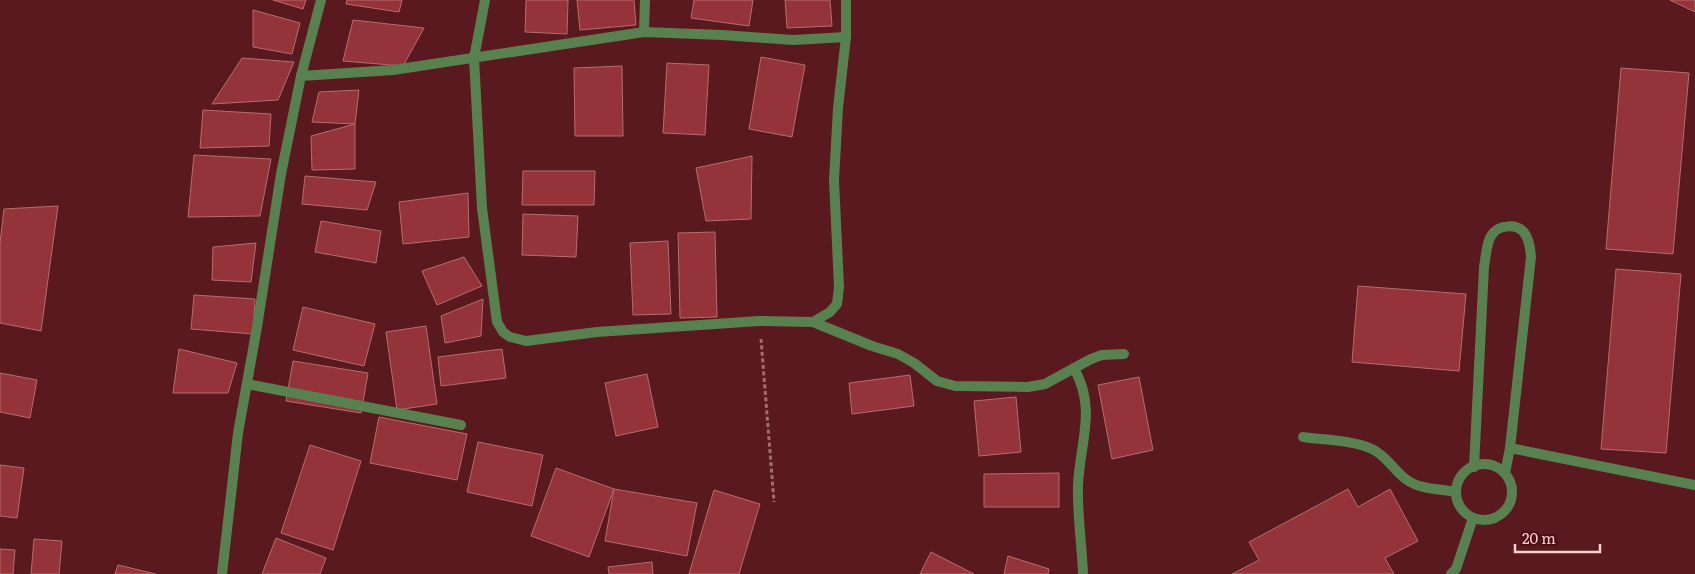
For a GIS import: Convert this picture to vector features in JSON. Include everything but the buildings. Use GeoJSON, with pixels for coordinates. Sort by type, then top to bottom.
{"type":"FeatureCollection","features":[{"type":"Feature","properties":{"kind":"street"},"geometry":{"type":"LineString","coordinates":[[222,574],[238,433],[281,174],[300,76],[321,0]]}},
{"type":"Feature","properties":{"kind":"street"},"geometry":{"type":"LineString","coordinates":[[485,0],[474,58],[482,208],[497,322],[503,332],[517,340],[526,341],[597,332],[759,321],[812,322],[872,346],[898,354],[914,363],[937,381],[954,386],[1028,386],[1045,384],[1102,355],[1124,354]]}},
{"type":"Feature","properties":{"kind":"street"},"geometry":{"type":"LineString","coordinates":[[644,32],[645,0]]}},
{"type":"Feature","properties":{"kind":"street"},"geometry":{"type":"LineString","coordinates":[[812,322],[830,312],[837,304],[839,287],[834,180],[838,108],[846,37],[846,0]]}},
{"type":"Feature","properties":{"kind":"street"},"geometry":{"type":"LineString","coordinates":[[300,76],[393,70],[644,32],[793,40],[846,37]]}},
{"type":"Feature","properties":{"kind":"street"},"geometry":{"type":"LineString","coordinates":[[1474,467],[1484,267],[1492,235],[1500,227],[1510,226],[1526,234],[1530,244],[1531,257],[1510,448],[1505,473]]}},
{"type":"Feature","properties":{"kind":"street"},"geometry":{"type":"LineString","coordinates":[[1074,368],[1081,381],[1087,409],[1078,488],[1083,574]]}},
{"type":"Feature","properties":{"kind":"street"},"geometry":{"type":"LineString","coordinates":[[247,384],[461,426]]}},
{"type":"Feature","properties":{"kind":"street"},"geometry":{"type":"LineString","coordinates":[[1303,437],[1362,445],[1380,454],[1406,480],[1417,486],[1456,492]]}},
{"type":"Feature","properties":{"kind":"street"},"geometry":{"type":"LineString","coordinates":[[1510,448],[1695,485]]}},
{"type":"Feature","properties":{"kind":"street"},"geometry":{"type":"LineString","coordinates":[[1485,464],[1496,467],[1505,473],[1511,482],[1512,493],[1510,504],[1504,512],[1494,519],[1484,520],[1473,518],[1464,512],[1458,502],[1456,492],[1459,481],[1465,472],[1485,464]]}},
{"type":"Feature","properties":{"kind":"street"},"geometry":{"type":"LineString","coordinates":[[1451,574],[1456,569],[1473,518]]}},
{"type":"Feature","properties":{"kind":"path"},"geometry":{"type":"LineString","coordinates":[[759,321],[774,502]]}}]}
